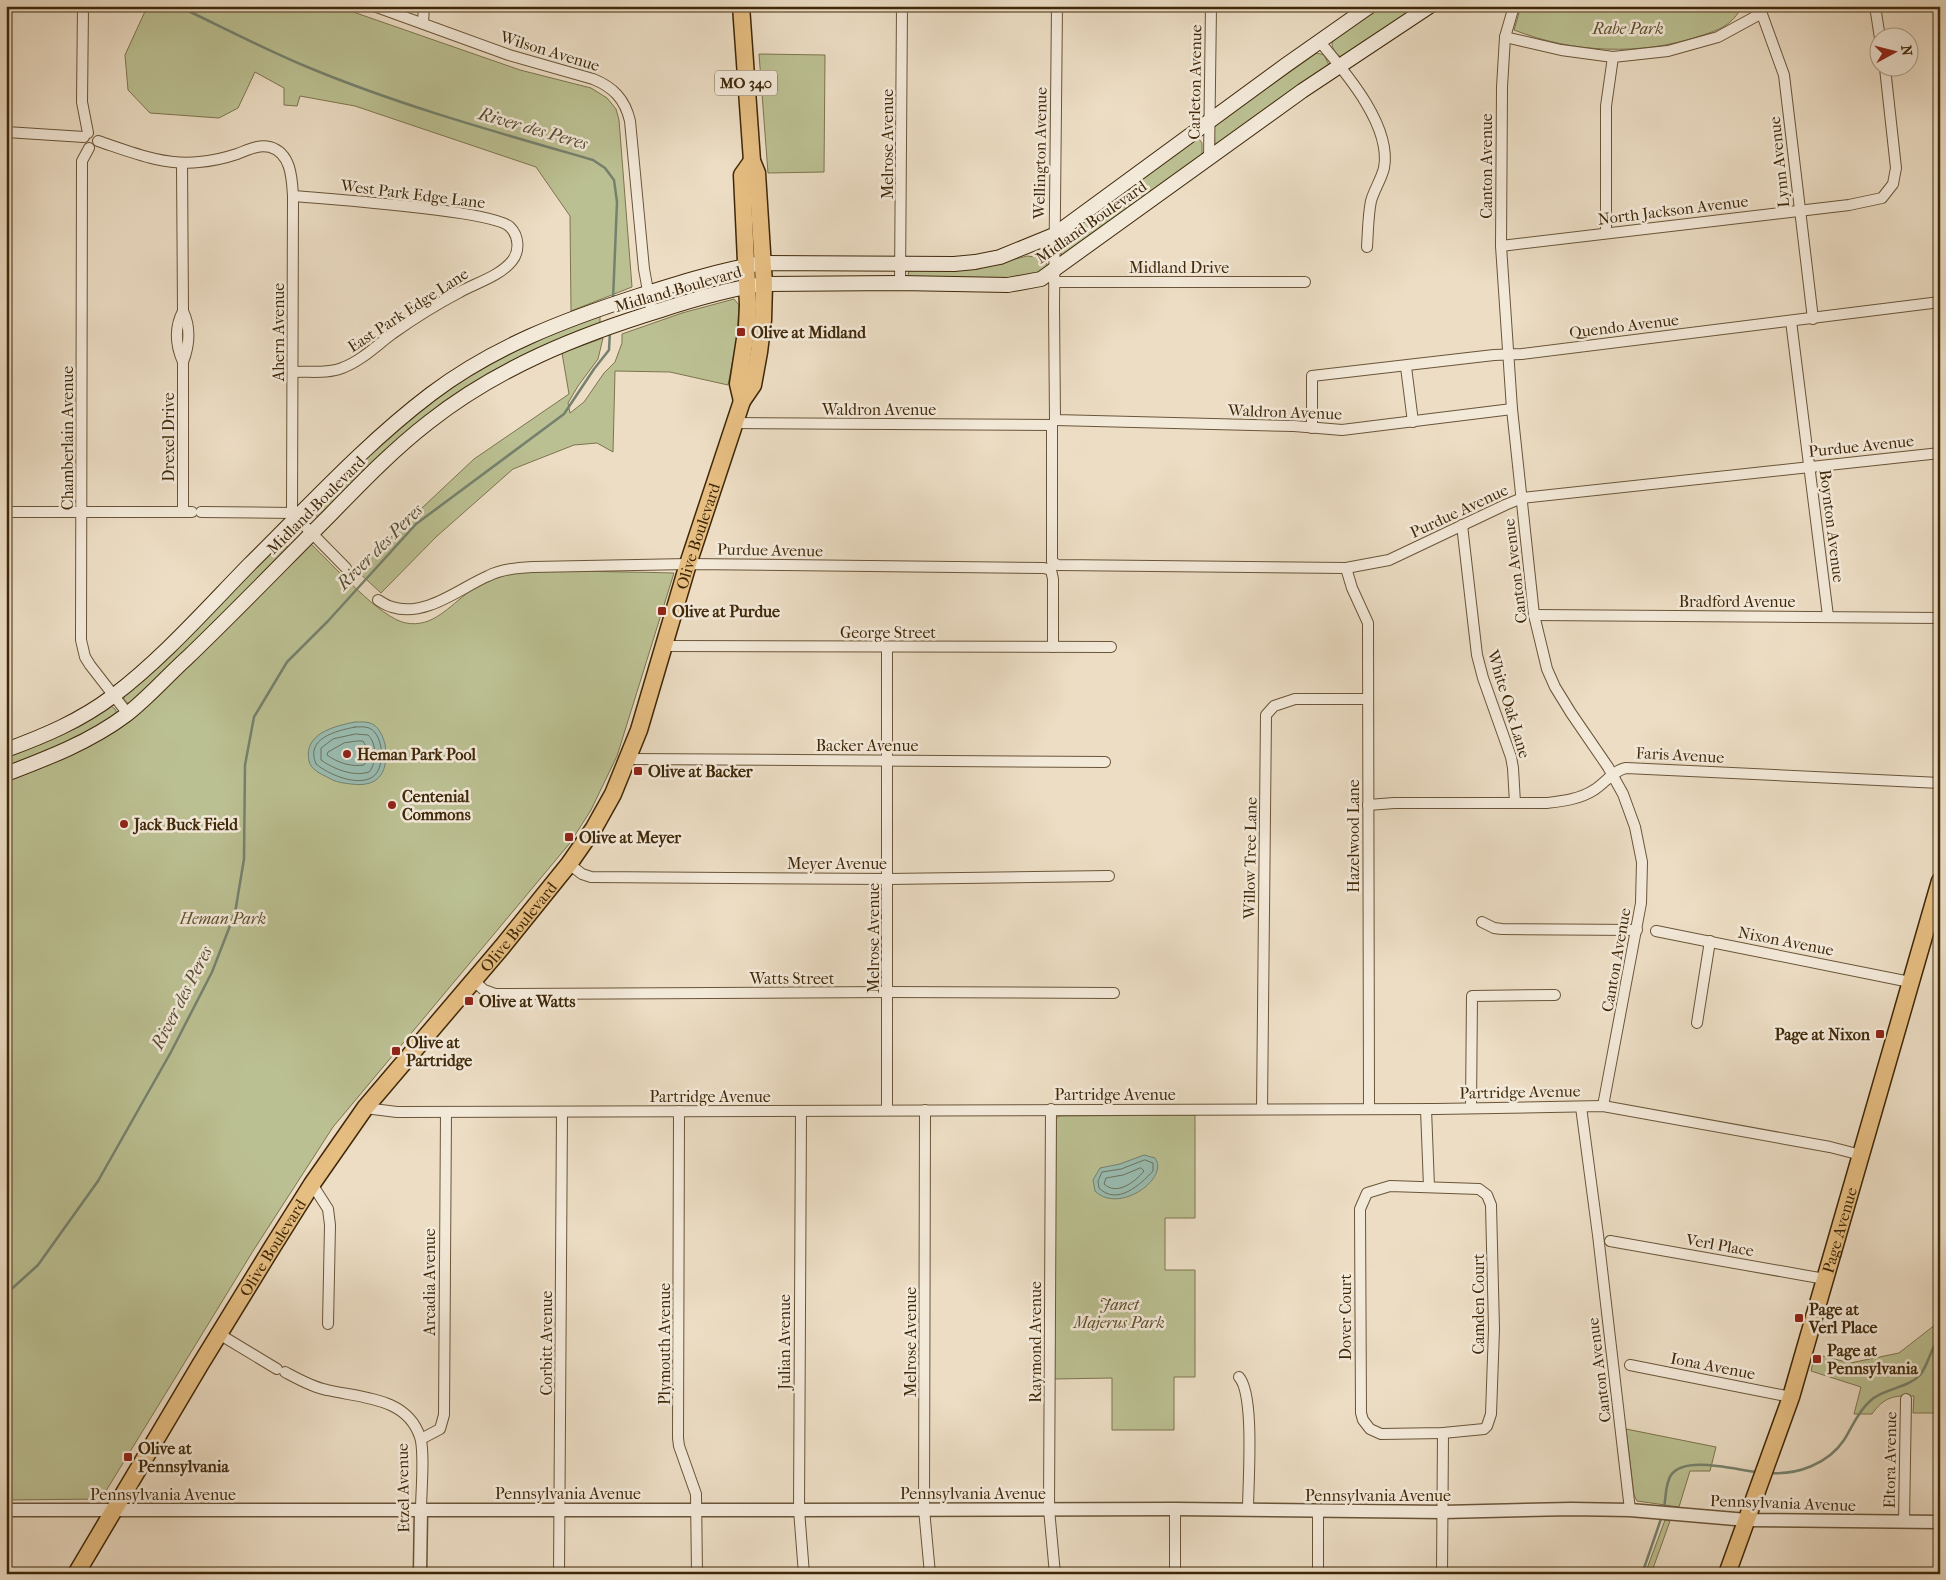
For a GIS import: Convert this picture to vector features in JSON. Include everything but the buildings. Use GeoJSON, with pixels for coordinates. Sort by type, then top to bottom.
{"type":"FeatureCollection","features":[{"type":"Feature","properties":{"kind":"main road","name":"Olive Boulevard"},"geometry":{"type":"LineString","coordinates":[[76,1574],[219,1334],[312,1184],[365,1108],[474,981],[569,864],[594,828],[613,794],[628,759],[639,730],[688,564],[742,401],[738,384],[747,326],[763,263],[757,174],[752,160],[741,6]]}},
{"type":"Feature","properties":{"kind":"main road","name":"Midland Boulevard"},"geometry":{"type":"LineString","coordinates":[[6,750],[52,732],[113,696],[157,657],[295,515],[403,416],[469,368],[509,345],[549,327],[601,308],[696,278],[746,266],[763,263],[954,264],[975,262],[1000,256],[1054,235],[1286,65],[1370,6]]}},
{"type":"Feature","properties":{"kind":"main road","name":"Midland Boulevard"},"geometry":{"type":"LineString","coordinates":[[6,774],[70,748],[128,714],[198,647],[373,472],[429,422],[471,393],[508,371],[548,351],[598,330],[712,294],[756,285],[900,283],[1008,285],[1054,276],[1302,91],[1430,6]]}},
{"type":"Feature","properties":{"kind":"main road","name":"Olive Boulevard"},"geometry":{"type":"LineString","coordinates":[[752,160],[742,175],[746,266],[756,285]]}},
{"type":"Feature","properties":{"kind":"main road","name":"Page Avenue"},"geometry":{"type":"LineString","coordinates":[[1727,1574],[1791,1397],[1940,881]]}},
{"type":"Feature","properties":{"kind":"street"},"geometry":{"type":"LineString","coordinates":[[83,6],[82,102],[86,135],[83,144],[89,148],[94,148],[98,142]]}},
{"type":"Feature","properties":{"kind":"street","name":"Wilson Avenue"},"geometry":{"type":"LineString","coordinates":[[374,6],[509,54],[593,79],[603,83],[618,94],[628,110],[630,121],[644,269],[652,312]]}},
{"type":"Feature","properties":{"kind":"street"},"geometry":{"type":"LineString","coordinates":[[423,23],[424,6]]}},
{"type":"Feature","properties":{"kind":"street","name":"Melrose Avenue"},"geometry":{"type":"LineString","coordinates":[[900,283],[902,6]]}},
{"type":"Feature","properties":{"kind":"street","name":"Wellington Avenue"},"geometry":{"type":"LineString","coordinates":[[1053,647],[1054,235],[1057,6]]}},
{"type":"Feature","properties":{"kind":"street","name":"Carleton Avenue"},"geometry":{"type":"LineString","coordinates":[[1209,159],[1211,6]]}},
{"type":"Feature","properties":{"kind":"street","name":"Canton Avenue"},"geometry":{"type":"LineString","coordinates":[[1514,6],[1505,37],[1502,88],[1501,246],[1512,409],[1534,615],[1542,654],[1555,687],[1613,775],[1630,810],[1636,827],[1642,862],[1641,904],[1637,930],[1603,1106]]}},
{"type":"Feature","properties":{"kind":"street"},"geometry":{"type":"LineString","coordinates":[[1875,6],[1878,28]]}},
{"type":"Feature","properties":{"kind":"street"},"geometry":{"type":"LineString","coordinates":[[1505,37],[1561,50],[1613,57],[1668,51],[1718,37],[1761,9]]}},
{"type":"Feature","properties":{"kind":"street","name":"Lynn Avenue"},"geometry":{"type":"LineString","coordinates":[[1761,9],[1784,75],[1813,319]]}},
{"type":"Feature","properties":{"kind":"street"},"geometry":{"type":"LineString","coordinates":[[1320,42],[1340,66],[1374,116],[1384,140],[1384,169],[1372,200],[1367,247]]}},
{"type":"Feature","properties":{"kind":"street"},"geometry":{"type":"LineString","coordinates":[[1606,233],[1606,106],[1613,57]]}},
{"type":"Feature","properties":{"kind":"street","name":"North Jackson Avenue"},"geometry":{"type":"LineString","coordinates":[[1501,246],[1849,205],[1882,198],[1893,184],[1896,161],[1886,78]]}},
{"type":"Feature","properties":{"kind":"street"},"geometry":{"type":"LineString","coordinates":[[6,132],[95,135],[98,142],[148,158],[182,163]]}},
{"type":"Feature","properties":{"kind":"street","name":"Ahern Avenue"},"geometry":{"type":"LineString","coordinates":[[182,163],[221,158],[269,146],[280,153],[291,171],[293,196],[295,515]]}},
{"type":"Feature","properties":{"kind":"street","name":"Chamberlain Avenue"},"geometry":{"type":"LineString","coordinates":[[89,148],[82,161],[82,648],[90,666],[128,714]]}},
{"type":"Feature","properties":{"kind":"street","name":"Drexel Drive"},"geometry":{"type":"LineString","coordinates":[[182,163],[183,310],[188,322],[189,346],[183,362],[192,512]]}},
{"type":"Feature","properties":{"kind":"street","name":"West Park Edge Lane"},"geometry":{"type":"LineString","coordinates":[[293,196],[457,213],[503,222],[515,233],[518,242]]}},
{"type":"Feature","properties":{"kind":"street","name":"East Park Edge Lane"},"geometry":{"type":"LineString","coordinates":[[293,372],[337,370],[350,365],[393,333],[459,292],[503,270],[517,254],[518,242]]}},
{"type":"Feature","properties":{"kind":"street","name":"Midland Drive"},"geometry":{"type":"LineString","coordinates":[[1054,276],[1304,282]]}},
{"type":"Feature","properties":{"kind":"street","name":"Quendo Avenue"},"geometry":{"type":"LineString","coordinates":[[1312,428],[1312,376],[1509,355],[1940,302]]}},
{"type":"Feature","properties":{"kind":"street","name":"Boynton Avenue"},"geometry":{"type":"LineString","coordinates":[[1791,321],[1828,616]]}},
{"type":"Feature","properties":{"kind":"street"},"geometry":{"type":"LineString","coordinates":[[1406,367],[1413,422]]}},
{"type":"Feature","properties":{"kind":"street","name":"Waldron Avenue"},"geometry":{"type":"LineString","coordinates":[[735,423],[1054,423],[1294,426],[1342,430],[1512,409]]}},
{"type":"Feature","properties":{"kind":"street","name":"Purdue Avenue"},"geometry":{"type":"LineString","coordinates":[[378,600],[393,608],[423,608],[490,575],[517,568],[688,564],[1044,568],[1058,565],[1346,568],[1389,560],[1522,498],[1940,453]]}},
{"type":"Feature","properties":{"kind":"street"},"geometry":{"type":"LineString","coordinates":[[6,512],[192,512],[295,515],[346,568]]}},
{"type":"Feature","properties":{"kind":"street","name":"White Oak Lane"},"geometry":{"type":"LineString","coordinates":[[1462,525],[1477,655],[1483,678],[1511,756],[1515,803]]}},
{"type":"Feature","properties":{"kind":"street","name":"Hazelwood Lane"},"geometry":{"type":"LineString","coordinates":[[1346,568],[1352,588],[1368,623],[1369,1109]]}},
{"type":"Feature","properties":{"kind":"street","name":"Bradford Avenue"},"geometry":{"type":"LineString","coordinates":[[1534,615],[1940,618]]}},
{"type":"Feature","properties":{"kind":"street","name":"George Street"},"geometry":{"type":"LineString","coordinates":[[664,646],[1111,648]]}},
{"type":"Feature","properties":{"kind":"street","name":"Melrose Avenue"},"geometry":{"type":"LineString","coordinates":[[887,1110],[888,646]]}},
{"type":"Feature","properties":{"kind":"street","name":"Willow Tree Lane"},"geometry":{"type":"LineString","coordinates":[[1262,1109],[1266,715],[1274,706],[1295,699],[1368,699]]}},
{"type":"Feature","properties":{"kind":"street","name":"Backer Avenue"},"geometry":{"type":"LineString","coordinates":[[628,759],[1105,762]]}},
{"type":"Feature","properties":{"kind":"street","name":"Faris Avenue"},"geometry":{"type":"LineString","coordinates":[[1368,805],[1394,803],[1548,803],[1582,796],[1592,791],[1618,770],[1626,768],[1940,783]]}},
{"type":"Feature","properties":{"kind":"street","name":"Meyer Avenue"},"geometry":{"type":"LineString","coordinates":[[569,864],[582,874],[592,877],[888,879],[1109,876]]}},
{"type":"Feature","properties":{"kind":"street"},"geometry":{"type":"LineString","coordinates":[[1482,922],[1494,928],[1502,929],[1637,930]]}},
{"type":"Feature","properties":{"kind":"street","name":"Nixon Avenue"},"geometry":{"type":"LineString","coordinates":[[1656,931],[1910,982]]}},
{"type":"Feature","properties":{"kind":"street"},"geometry":{"type":"LineString","coordinates":[[1697,1023],[1710,941]]}},
{"type":"Feature","properties":{"kind":"street","name":"Watts Street"},"geometry":{"type":"LineString","coordinates":[[474,981],[484,990],[496,994],[888,992],[1114,994]]}},
{"type":"Feature","properties":{"kind":"street"},"geometry":{"type":"LineString","coordinates":[[1471,1108],[1472,996],[1556,995]]}},
{"type":"Feature","properties":{"kind":"street","name":"Partridge Avenue"},"geometry":{"type":"LineString","coordinates":[[365,1108],[397,1112],[562,1112],[1426,1109],[1603,1106],[1830,1147],[1860,1155]]}},
{"type":"Feature","properties":{"kind":"street","name":"Canton Avenue"},"geometry":{"type":"LineString","coordinates":[[1581,1107],[1598,1234],[1630,1510]]}},
{"type":"Feature","properties":{"kind":"street","name":"Raymond Avenue"},"geometry":{"type":"LineString","coordinates":[[1051,1109],[1049,1509],[1054,1574]]}},
{"type":"Feature","properties":{"kind":"street"},"geometry":{"type":"LineString","coordinates":[[1426,1109],[1429,1187]]}},
{"type":"Feature","properties":{"kind":"street","name":"Julian Avenue"},"geometry":{"type":"LineString","coordinates":[[800,1110],[799,1510],[804,1574]]}},
{"type":"Feature","properties":{"kind":"street","name":"Melrose Avenue"},"geometry":{"type":"LineString","coordinates":[[925,1110],[924,1508],[930,1574]]}},
{"type":"Feature","properties":{"kind":"street","name":"Plymouth Avenue"},"geometry":{"type":"LineString","coordinates":[[679,1111],[678,1438],[681,1451],[694,1483],[698,1510],[697,1574]]}},
{"type":"Feature","properties":{"kind":"street","name":"Arcadia Avenue"},"geometry":{"type":"LineString","coordinates":[[420,1438],[440,1429],[444,1415],[446,1112]]}},
{"type":"Feature","properties":{"kind":"street","name":"Corbitt Avenue"},"geometry":{"type":"LineString","coordinates":[[559,1574],[562,1112]]}},
{"type":"Feature","properties":{"kind":"street"},"geometry":{"type":"LineString","coordinates":[[312,1184],[328,1209],[330,1225],[328,1324]]}},
{"type":"Feature","properties":{"kind":"street","name":"Dover Court"},"geometry":{"type":"LineString","coordinates":[[1429,1187],[1390,1186],[1372,1190],[1367,1193],[1360,1209],[1361,1414],[1370,1429],[1381,1434],[1443,1433]]}},
{"type":"Feature","properties":{"kind":"street","name":"Camden Court"},"geometry":{"type":"LineString","coordinates":[[1429,1187],[1479,1189],[1487,1195],[1491,1205],[1494,1329],[1491,1414],[1484,1429],[1443,1433]]}},
{"type":"Feature","properties":{"kind":"street","name":"Verl Place"},"geometry":{"type":"LineString","coordinates":[[1610,1241],[1825,1279]]}},
{"type":"Feature","properties":{"kind":"street","name":"Etzel Avenue"},"geometry":{"type":"LineString","coordinates":[[219,1334],[306,1383],[325,1390],[361,1395],[395,1408],[409,1418],[420,1438],[420,1574]]}},
{"type":"Feature","properties":{"kind":"street","name":"Iona Avenue"},"geometry":{"type":"LineString","coordinates":[[1630,1366],[1791,1397]]}},
{"type":"Feature","properties":{"kind":"street"},"geometry":{"type":"LineString","coordinates":[[1239,1377],[1244,1382],[1249,1404],[1248,1510]]}},
{"type":"Feature","properties":{"kind":"street","name":"Eltora Avenue"},"geometry":{"type":"LineString","coordinates":[[1904,1522],[1906,1399]]}},
{"type":"Feature","properties":{"kind":"street"},"geometry":{"type":"LineString","coordinates":[[1442,1574],[1443,1433]]}},
{"type":"Feature","properties":{"kind":"street","name":"Pennsylvania Avenue"},"geometry":{"type":"LineString","coordinates":[[6,1510],[799,1510],[924,1508],[1443,1512],[1571,1509],[1630,1510],[1747,1520],[1940,1522]]}},
{"type":"Feature","properties":{"kind":"street"},"geometry":{"type":"LineString","coordinates":[[1175,1509],[1175,1574]]}},
{"type":"Feature","properties":{"kind":"street"},"geometry":{"type":"LineString","coordinates":[[1318,1511],[1318,1574]]}},
{"type":"Feature","properties":{"kind":"green space"},"geometry":{"type":"Polygon","coordinates":[[[146,6],[336,6],[520,70],[591,88],[607,98],[616,109],[619,120],[632,287],[571,311],[570,216],[536,167],[355,106],[300,96],[297,106],[284,105],[284,88],[255,72],[238,108],[219,118],[150,113],[128,90],[125,55],[146,6]]]}},
{"type":"Feature","properties":{"kind":"green space"},"geometry":{"type":"Polygon","coordinates":[[[1383,6],[1421,6],[1341,57],[1337,54],[1332,45],[1334,40],[1383,6]]]}},
{"type":"Feature","properties":{"kind":"green space","name":"Rabe Park"},"geometry":{"type":"Polygon","coordinates":[[[1521,6],[1742,6],[1734,18],[1725,26],[1700,36],[1654,47],[1607,49],[1560,43],[1536,38],[1514,30],[1521,6]]]}},
{"type":"Feature","properties":{"kind":"green space"},"geometry":{"type":"Polygon","coordinates":[[[1317,53],[1324,55],[1330,67],[1215,147],[1214,128],[1216,124],[1317,53]]]}},
{"type":"Feature","properties":{"kind":"green space"},"geometry":{"type":"Polygon","coordinates":[[[759,54],[825,55],[824,172],[768,173],[759,54]]]}},
{"type":"Feature","properties":{"kind":"green space"},"geometry":{"type":"Polygon","coordinates":[[[1196,139],[1199,139],[1202,143],[1202,157],[1063,256],[1061,254],[1062,237],[1196,139]]]}},
{"type":"Feature","properties":{"kind":"green space"},"geometry":{"type":"Polygon","coordinates":[[[1027,256],[1042,258],[1047,264],[1045,269],[1017,279],[909,277],[908,275],[909,271],[912,270],[978,269],[1027,256]]]}},
{"type":"Feature","properties":{"kind":"green space"},"geometry":{"type":"Polygon","coordinates":[[[734,299],[739,305],[737,339],[728,385],[670,372],[615,371],[613,452],[597,443],[574,445],[513,469],[436,537],[381,593],[356,570],[474,459],[569,394],[562,353],[603,338],[598,359],[568,403],[570,413],[584,402],[604,373],[615,362],[622,343],[622,334],[682,313],[734,299]]]}},
{"type":"Feature","properties":{"kind":"green space"},"geometry":{"type":"Polygon","coordinates":[[[600,315],[600,324],[500,371],[318,517],[315,515],[314,507],[384,441],[459,381],[515,349],[600,315]]]}},
{"type":"Feature","properties":{"kind":"green space"},"geometry":{"type":"Polygon","coordinates":[[[280,543],[287,546],[289,550],[131,704],[125,701],[124,695],[280,543]]]}},
{"type":"Feature","properties":{"kind":"green space","name":"Heman Park"},"geometry":{"type":"Polygon","coordinates":[[[311,544],[383,612],[406,623],[416,624],[440,615],[477,587],[494,579],[512,574],[531,571],[674,573],[617,756],[591,810],[570,843],[333,1127],[253,1251],[101,1499],[6,1500],[6,776],[90,744],[311,544]]]}},
{"type":"Feature","properties":{"kind":"green space"},"geometry":{"type":"Polygon","coordinates":[[[111,706],[117,713],[73,743],[6,769],[6,756],[111,706]]]}},
{"type":"Feature","properties":{"kind":"green space","name":"Janet Majerus Park"},"geometry":{"type":"Polygon","coordinates":[[[1195,1115],[1195,1218],[1165,1218],[1165,1270],[1195,1270],[1195,1377],[1174,1377],[1174,1430],[1112,1430],[1112,1378],[1054,1379],[1057,1117],[1195,1115]]]}},
{"type":"Feature","properties":{"kind":"green space"},"geometry":{"type":"Polygon","coordinates":[[[1940,1321],[1940,1413],[1913,1413],[1914,1396],[1907,1396],[1890,1398],[1876,1408],[1872,1414],[1854,1414],[1861,1387],[1811,1371],[1815,1354],[1850,1363],[1899,1353],[1940,1321]]]}},
{"type":"Feature","properties":{"kind":"green space"},"geometry":{"type":"Polygon","coordinates":[[[1626,1429],[1716,1447],[1710,1471],[1690,1471],[1679,1507],[1637,1501],[1634,1495],[1626,1429]]]}},
{"type":"Feature","properties":{"kind":"green space"},"geometry":{"type":"Polygon","coordinates":[[[1665,1520],[1670,1521],[1651,1574],[1645,1574],[1665,1520]]]}},
{"type":"Feature","properties":{"kind":"water","name":"Heman Park Pool"},"geometry":{"type":"Polygon","coordinates":[[[355,722],[367,722],[374,725],[380,731],[385,744],[386,754],[384,770],[380,776],[376,780],[361,785],[342,783],[317,771],[309,761],[308,752],[315,738],[322,733],[338,726],[355,722]]]}},
{"type":"Feature","properties":{"kind":"water"},"geometry":{"type":"Polygon","coordinates":[[[1144,1155],[1155,1158],[1158,1166],[1149,1184],[1140,1191],[1117,1199],[1105,1197],[1095,1191],[1093,1180],[1100,1168],[1120,1164],[1144,1155]]]}},
{"type":"Feature","properties":{"kind":"waterway","name":"River des Peres"},"geometry":{"type":"LineString","coordinates":[[178,6],[273,52],[340,80],[448,117],[593,160],[605,168],[614,180],[617,202],[613,300]]}},
{"type":"Feature","properties":{"kind":"waterway","name":"River des Peres"},"geometry":{"type":"LineString","coordinates":[[6,1294],[38,1265],[98,1181],[171,1052],[212,972],[235,913],[244,859],[245,765],[254,717],[287,662],[328,621],[416,524],[564,414],[609,350],[610,331]]}},
{"type":"Feature","properties":{"kind":"waterway"},"geometry":{"type":"LineString","coordinates":[[1770,1473],[1801,1470],[1821,1462],[1829,1456],[1844,1440],[1858,1415],[1869,1402],[1881,1394],[1915,1380],[1920,1375],[1940,1338]]}},
{"type":"Feature","properties":{"kind":"waterway"},"geometry":{"type":"LineString","coordinates":[[1664,1508],[1669,1479],[1678,1469],[1687,1466],[1711,1465],[1757,1472]]}},
{"type":"Feature","properties":{"kind":"waterway"},"geometry":{"type":"LineString","coordinates":[[1642,1574],[1662,1516]]}},
{"type":"Feature","properties":{"kind":"place","name":"Olive at Midland"},"geometry":{"type":"Point","coordinates":[741,332]}},
{"type":"Feature","properties":{"kind":"place","name":"Olive at Purdue"},"geometry":{"type":"Point","coordinates":[662,611]}},
{"type":"Feature","properties":{"kind":"place","name":"Heman Park Pool"},"geometry":{"type":"Point","coordinates":[347,754]}},
{"type":"Feature","properties":{"kind":"place","name":"Olive at Backer"},"geometry":{"type":"Point","coordinates":[638,771]}},
{"type":"Feature","properties":{"kind":"place","name":"Centenial Commons"},"geometry":{"type":"Point","coordinates":[392,805]}},
{"type":"Feature","properties":{"kind":"place","name":"Jack Buck Field"},"geometry":{"type":"Point","coordinates":[124,824]}},
{"type":"Feature","properties":{"kind":"place","name":"Olive at Meyer"},"geometry":{"type":"Point","coordinates":[569,837]}},
{"type":"Feature","properties":{"kind":"place","name":"Olive at Watts"},"geometry":{"type":"Point","coordinates":[469,1001]}},
{"type":"Feature","properties":{"kind":"place","name":"Page at Nixon"},"geometry":{"type":"Point","coordinates":[1880,1034]}},
{"type":"Feature","properties":{"kind":"place","name":"Olive at Partridge"},"geometry":{"type":"Point","coordinates":[396,1051]}},
{"type":"Feature","properties":{"kind":"place","name":"Page at Verl Place"},"geometry":{"type":"Point","coordinates":[1799,1318]}},
{"type":"Feature","properties":{"kind":"place","name":"Page at Pennsylvania"},"geometry":{"type":"Point","coordinates":[1817,1359]}},
{"type":"Feature","properties":{"kind":"place","name":"Olive at Pennsylvania"},"geometry":{"type":"Point","coordinates":[128,1457]}}]}
